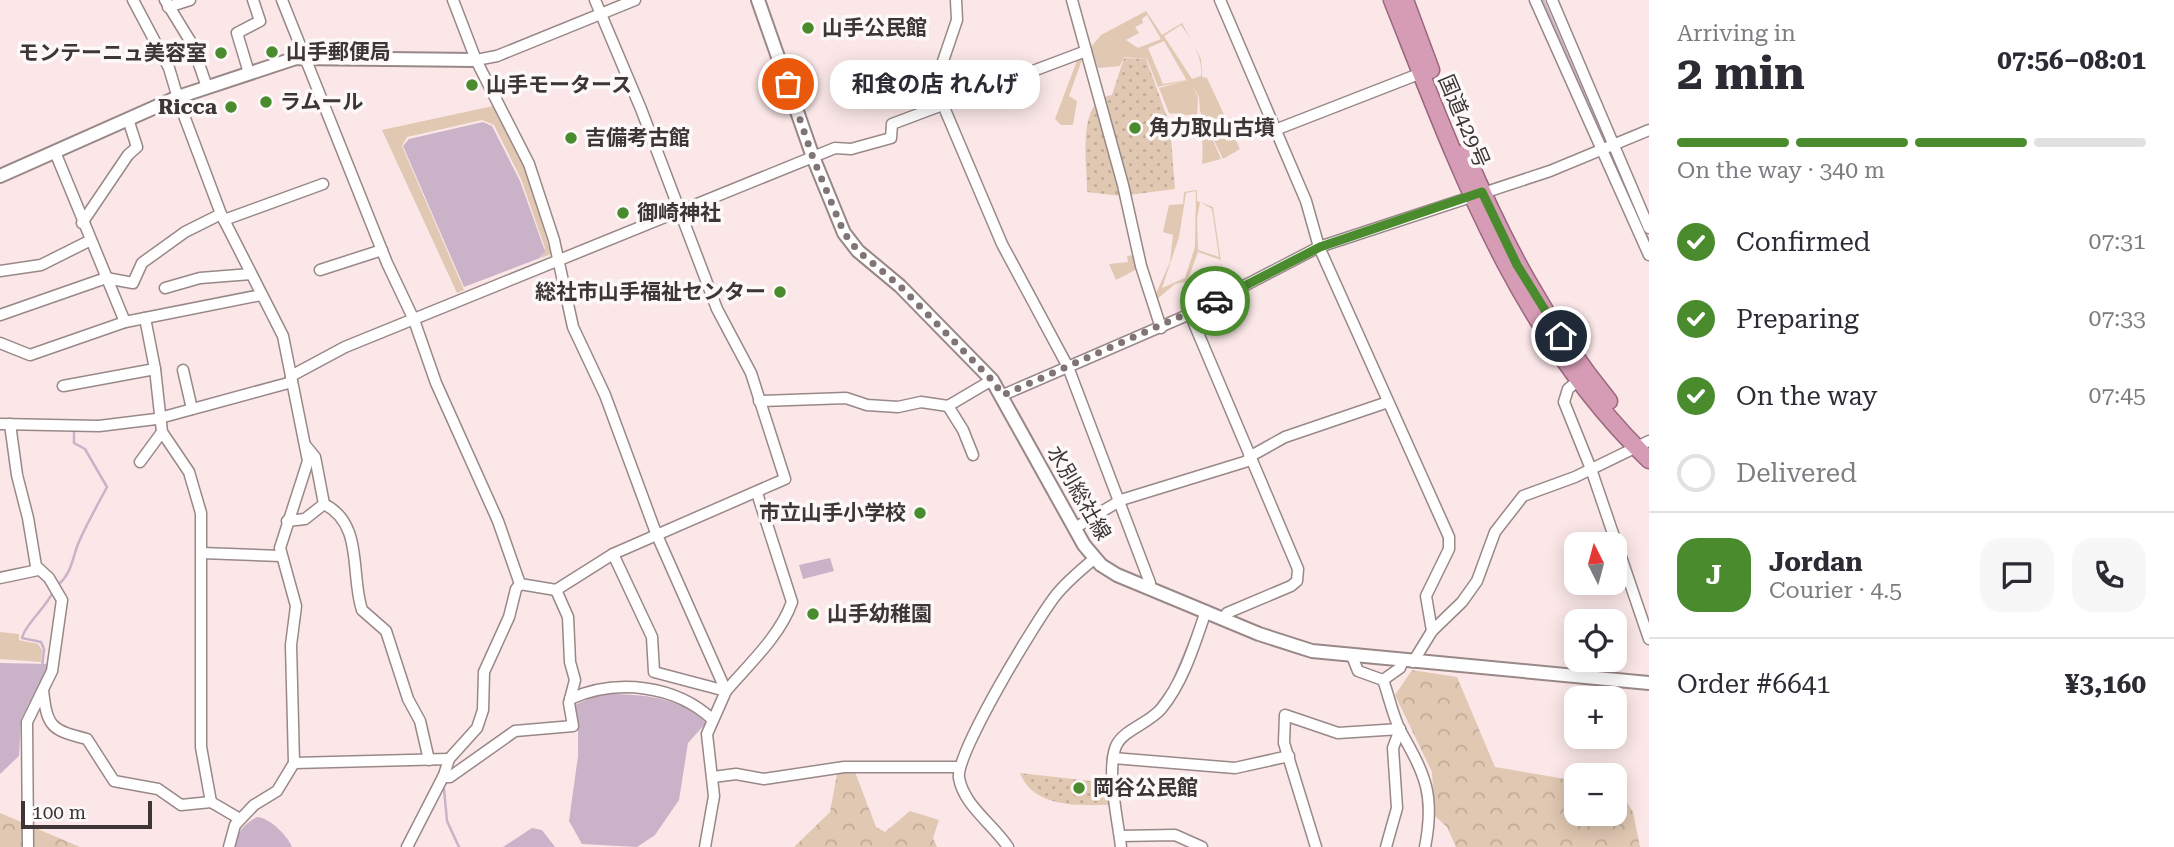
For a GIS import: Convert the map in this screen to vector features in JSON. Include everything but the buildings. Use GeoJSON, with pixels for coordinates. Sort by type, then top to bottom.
{"type":"FeatureCollection","features":[{"type":"Feature","properties":{"kind":"highway","name":"国道429号"},"geometry":{"type":"LineString","coordinates":[[1392,0],[1426,71],[1477,194],[1583,377],[1645,444],[1649,460]]}},
{"type":"Feature","properties":{"kind":"highway","name":"国道429号"},"geometry":{"type":"LineString","coordinates":[[1405,0],[1426,71]]}},
{"type":"Feature","properties":{"kind":"main road","name":"水別総社線"},"geometry":{"type":"LineString","coordinates":[[758,0],[813,158],[844,233],[858,251],[900,286],[992,380],[1003,395],[1075,528],[1095,558],[1117,575],[1297,647],[1352,656],[1649,683]]}},
{"type":"Feature","properties":{"kind":"main road"},"geometry":{"type":"LineString","coordinates":[[0,176],[178,97],[305,57],[476,60]]}},
{"type":"Feature","properties":{"kind":"street"},"geometry":{"type":"LineString","coordinates":[[133,0],[165,59],[222,217],[283,336],[308,461],[280,548],[296,606],[291,645],[294,763],[277,791],[254,805],[235,825],[229,847]]}},
{"type":"Feature","properties":{"kind":"street"},"geometry":{"type":"LineString","coordinates":[[190,0],[167,4],[192,44],[206,87]]}},
{"type":"Feature","properties":{"kind":"street"},"geometry":{"type":"LineString","coordinates":[[249,73],[237,33],[260,21],[253,0]]}},
{"type":"Feature","properties":{"kind":"street"},"geometry":{"type":"LineString","coordinates":[[282,0],[382,250],[414,320],[436,383],[498,521],[520,583]]}},
{"type":"Feature","properties":{"kind":"street"},"geometry":{"type":"LineString","coordinates":[[453,0],[476,60],[529,164],[559,260],[573,327],[605,395],[656,533],[726,691]]}},
{"type":"Feature","properties":{"kind":"street"},"geometry":{"type":"LineString","coordinates":[[520,583],[556,590],[613,554],[656,533],[757,493],[785,479],[751,373],[717,309],[681,212],[595,0]]}},
{"type":"Feature","properties":{"kind":"street"},"geometry":{"type":"LineString","coordinates":[[476,60],[497,56],[635,0]]}},
{"type":"Feature","properties":{"kind":"street"},"geometry":{"type":"LineString","coordinates":[[956,0],[955,29],[941,67],[943,105],[1002,244],[1068,367],[1121,500],[1150,588]]}},
{"type":"Feature","properties":{"kind":"street"},"geometry":{"type":"LineString","coordinates":[[1072,0],[1127,198],[1141,266],[1161,328]]}},
{"type":"Feature","properties":{"kind":"street"},"geometry":{"type":"LineString","coordinates":[[1220,0],[1306,201],[1320,247],[1450,542],[1426,596],[1432,631]]}},
{"type":"Feature","properties":{"kind":"street"},"geometry":{"type":"LineString","coordinates":[[1535,0],[1649,228]]}},
{"type":"Feature","properties":{"kind":"street"},"geometry":{"type":"LineString","coordinates":[[1552,0],[1649,255]]}},
{"type":"Feature","properties":{"kind":"street"},"geometry":{"type":"LineString","coordinates":[[28,847],[27,722],[52,671],[55,641],[63,612],[62,600],[49,579],[37,570],[5,424],[99,426],[161,417],[292,379],[345,347],[835,148],[851,149],[891,138],[892,124],[1086,51]]}},
{"type":"Feature","properties":{"kind":"street"},"geometry":{"type":"LineString","coordinates":[[1275,130],[1426,71]]}},
{"type":"Feature","properties":{"kind":"street"},"geometry":{"type":"LineString","coordinates":[[82,223],[128,155],[137,147],[128,119]]}},
{"type":"Feature","properties":{"kind":"street"},"geometry":{"type":"LineString","coordinates":[[1003,395],[1161,328],[1320,247],[1607,148],[1649,130]]}},
{"type":"Feature","properties":{"kind":"street"},"geometry":{"type":"LineString","coordinates":[[55,152],[89,241],[125,322]]}},
{"type":"Feature","properties":{"kind":"street"},"geometry":{"type":"LineString","coordinates":[[0,315],[106,278],[133,284],[142,263],[185,232],[323,184]]}},
{"type":"Feature","properties":{"kind":"street"},"geometry":{"type":"LineString","coordinates":[[0,271],[41,265],[89,241]]}},
{"type":"Feature","properties":{"kind":"street"},"geometry":{"type":"LineString","coordinates":[[320,270],[382,250]]}},
{"type":"Feature","properties":{"kind":"street"},"geometry":{"type":"LineString","coordinates":[[165,288],[200,278],[251,274]]}},
{"type":"Feature","properties":{"kind":"street"},"geometry":{"type":"LineString","coordinates":[[0,343],[30,355],[125,322],[261,295]]}},
{"type":"Feature","properties":{"kind":"street"},"geometry":{"type":"LineString","coordinates":[[1190,314],[1298,576],[1291,586],[1227,613],[1223,619]]}},
{"type":"Feature","properties":{"kind":"street"},"geometry":{"type":"LineString","coordinates":[[145,318],[155,369],[162,432],[189,472],[197,494],[203,531],[199,576],[201,747],[211,802]]}},
{"type":"Feature","properties":{"kind":"street"},"geometry":{"type":"LineString","coordinates":[[62,386],[155,369]]}},
{"type":"Feature","properties":{"kind":"street"},"geometry":{"type":"LineString","coordinates":[[183,370],[192,409]]}},
{"type":"Feature","properties":{"kind":"street"},"geometry":{"type":"LineString","coordinates":[[1583,377],[1568,389],[1564,402],[1591,469],[1649,639]]}},
{"type":"Feature","properties":{"kind":"street"},"geometry":{"type":"LineString","coordinates":[[759,401],[846,398],[867,405],[898,407],[921,402],[948,406],[992,380]]}},
{"type":"Feature","properties":{"kind":"street"},"geometry":{"type":"LineString","coordinates":[[1075,528],[1121,500],[1250,459],[1285,437],[1388,402]]}},
{"type":"Feature","properties":{"kind":"street"},"geometry":{"type":"LineString","coordinates":[[948,406],[963,430],[973,455]]}},
{"type":"Feature","properties":{"kind":"street"},"geometry":{"type":"LineString","coordinates":[[140,461],[162,432]]}},
{"type":"Feature","properties":{"kind":"street"},"geometry":{"type":"LineString","coordinates":[[1383,680],[1408,661],[1432,631],[1462,603],[1477,581],[1495,532],[1523,496],[1645,444]]}},
{"type":"Feature","properties":{"kind":"street"},"geometry":{"type":"LineString","coordinates":[[306,446],[315,457],[324,504]]}},
{"type":"Feature","properties":{"kind":"street"},"geometry":{"type":"LineString","coordinates":[[705,847],[710,824],[713,777],[706,740],[713,720],[726,691],[774,634],[787,616],[792,603],[757,493]]}},
{"type":"Feature","properties":{"kind":"street"},"geometry":{"type":"LineString","coordinates":[[287,521],[305,519],[324,504]]}},
{"type":"Feature","properties":{"kind":"street"},"geometry":{"type":"LineString","coordinates":[[324,504],[339,512],[345,521],[356,562],[362,610],[386,631],[408,699],[419,720],[429,760]]}},
{"type":"Feature","properties":{"kind":"street"},"geometry":{"type":"LineString","coordinates":[[202,553],[281,556]]}},
{"type":"Feature","properties":{"kind":"street"},"geometry":{"type":"LineString","coordinates":[[613,554],[652,637],[654,672],[726,691]]}},
{"type":"Feature","properties":{"kind":"street"},"geometry":{"type":"LineString","coordinates":[[1008,847],[963,791],[958,767],[1039,620],[1072,577],[1095,558]]}},
{"type":"Feature","properties":{"kind":"street"},"geometry":{"type":"LineString","coordinates":[[0,578],[37,570]]}},
{"type":"Feature","properties":{"kind":"street"},"geometry":{"type":"LineString","coordinates":[[407,847],[449,760],[478,728],[483,710],[484,672],[509,617],[520,583]]}},
{"type":"Feature","properties":{"kind":"street"},"geometry":{"type":"LineString","coordinates":[[443,777],[450,777],[515,731],[573,726],[570,699],[575,680],[570,662],[568,617],[556,590]]}},
{"type":"Feature","properties":{"kind":"street"},"geometry":{"type":"LineString","coordinates":[[1202,847],[1175,835],[1121,842],[1113,758],[1120,739],[1150,720],[1163,706],[1191,651],[1206,611]]}},
{"type":"Feature","properties":{"kind":"street"},"geometry":{"type":"LineString","coordinates":[[1352,656],[1358,671],[1383,680]]}},
{"type":"Feature","properties":{"kind":"street"},"geometry":{"type":"LineString","coordinates":[[1383,680],[1400,729],[1428,785],[1430,817],[1425,847]]}},
{"type":"Feature","properties":{"kind":"street"},"geometry":{"type":"LineString","coordinates":[[570,699],[607,686],[652,690],[695,704],[713,720]]}},
{"type":"Feature","properties":{"kind":"street"},"geometry":{"type":"LineString","coordinates":[[43,690],[50,723],[57,731],[87,739],[114,781],[158,789],[181,805],[211,802],[240,819]]}},
{"type":"Feature","properties":{"kind":"street"},"geometry":{"type":"LineString","coordinates":[[1316,847],[1284,743],[1283,719],[1287,714],[1338,733],[1400,729]]}},
{"type":"Feature","properties":{"kind":"street"},"geometry":{"type":"LineString","coordinates":[[1386,847],[1397,808],[1393,748],[1400,729]]}},
{"type":"Feature","properties":{"kind":"street"},"geometry":{"type":"LineString","coordinates":[[1113,758],[1235,768],[1289,757]]}},
{"type":"Feature","properties":{"kind":"street"},"geometry":{"type":"LineString","coordinates":[[294,763],[449,760]]}},
{"type":"Feature","properties":{"kind":"street"},"geometry":{"type":"LineString","coordinates":[[713,777],[736,774],[764,779],[844,767],[958,767]]}},
{"type":"Feature","properties":{"kind":"green space"},"geometry":{"type":"Polygon","coordinates":[[[1146,11],[1162,35],[1182,23],[1192,41],[1181,25],[1164,36],[1192,79],[1201,76],[1195,47],[1201,59],[1202,77],[1207,78],[1240,149],[1223,159],[1200,111],[1199,97],[1192,85],[1198,97],[1197,116],[1169,113],[1159,88],[1191,79],[1158,87],[1147,59],[1124,57],[1120,66],[1098,68],[1090,48],[1101,35],[1146,11]],[[1147,15],[1142,19],[1143,23],[1135,27],[1139,33],[1126,40],[1138,48],[1161,39],[1147,15]],[[1164,41],[1148,48],[1163,84],[1186,80],[1164,41]]]}},
{"type":"Feature","properties":{"kind":"green space"},"geometry":{"type":"Polygon","coordinates":[[[1083,57],[1069,96],[1077,101],[1073,125],[1061,125],[1055,119],[1078,58],[1083,57]]]}},
{"type":"Feature","properties":{"kind":"green space"},"geometry":{"type":"Polygon","coordinates":[[[1124,58],[1146,59],[1170,125],[1175,189],[1121,196],[1087,192],[1088,121],[1100,100],[1112,95],[1124,58]]]}},
{"type":"Feature","properties":{"kind":"green space"},"geometry":{"type":"Polygon","coordinates":[[[493,106],[527,174],[551,254],[541,258],[545,248],[521,179],[494,125],[482,120],[407,137],[402,146],[464,290],[457,293],[382,130],[493,106]]]}},
{"type":"Feature","properties":{"kind":"green space"},"geometry":{"type":"Polygon","coordinates":[[[1202,114],[1221,159],[1202,164],[1199,116],[1202,114]]]}},
{"type":"Feature","properties":{"kind":"green space"},"geometry":{"type":"Polygon","coordinates":[[[1197,190],[1197,201],[1200,202],[1197,219],[1198,250],[1219,257],[1212,209],[1201,202],[1213,207],[1221,260],[1198,252],[1187,282],[1189,307],[1221,290],[1221,262],[1225,289],[1186,309],[1185,282],[1175,284],[1156,300],[1162,320],[1182,311],[1162,321],[1154,298],[1170,262],[1173,235],[1163,232],[1169,205],[1183,204],[1184,192],[1197,190]],[[1196,191],[1186,193],[1179,237],[1162,288],[1185,278],[1195,247],[1196,191]]]}},
{"type":"Feature","properties":{"kind":"green space"},"geometry":{"type":"Polygon","coordinates":[[[1135,255],[1137,269],[1116,280],[1109,264],[1128,262],[1127,256],[1135,255]]]}},
{"type":"Feature","properties":{"kind":"green space"},"geometry":{"type":"Polygon","coordinates":[[[0,632],[19,634],[19,640],[38,644],[42,650],[41,662],[0,659],[0,632]]]}},
{"type":"Feature","properties":{"kind":"green space"},"geometry":{"type":"Polygon","coordinates":[[[1412,670],[1457,677],[1495,767],[1564,779],[1564,826],[1627,826],[1627,802],[1633,812],[1640,847],[1456,847],[1447,827],[1435,816],[1432,772],[1395,695],[1412,670]]]}},
{"type":"Feature","properties":{"kind":"green space"},"geometry":{"type":"Polygon","coordinates":[[[855,772],[876,827],[885,832],[910,811],[939,820],[933,838],[937,847],[794,847],[830,812],[837,774],[855,772]]]}},
{"type":"Feature","properties":{"kind":"green space"},"geometry":{"type":"Polygon","coordinates":[[[1020,773],[1109,783],[1110,805],[1059,803],[1046,799],[1027,785],[1020,773]]]}},
{"type":"Feature","properties":{"kind":"green space"},"geometry":{"type":"Polygon","coordinates":[[[0,813],[80,847],[0,847],[0,813]]]}},
{"type":"Feature","properties":{"kind":"shaded area"},"geometry":{"type":"Polygon","coordinates":[[[483,122],[492,126],[520,181],[545,251],[540,258],[464,287],[403,146],[409,139],[483,122]]]}},
{"type":"Feature","properties":{"kind":"shaded area"},"geometry":{"type":"Polygon","coordinates":[[[830,558],[834,571],[803,579],[799,565],[830,558]]]}},
{"type":"Feature","properties":{"kind":"shaded area"},"geometry":{"type":"Polygon","coordinates":[[[0,663],[49,664],[21,719],[19,756],[0,774],[0,663]]]}},
{"type":"Feature","properties":{"kind":"shaded area"},"geometry":{"type":"Polygon","coordinates":[[[607,694],[647,696],[673,702],[696,714],[706,723],[688,743],[679,800],[655,835],[637,847],[582,844],[569,821],[578,756],[576,709],[573,706],[592,697],[607,694]]]}},
{"type":"Feature","properties":{"kind":"shaded area"},"geometry":{"type":"Polygon","coordinates":[[[257,817],[278,828],[292,847],[234,847],[242,829],[257,817]]]}},
{"type":"Feature","properties":{"kind":"shaded area"},"geometry":{"type":"Polygon","coordinates":[[[532,828],[542,830],[555,847],[503,847],[532,828]]]}},
{"type":"Feature","properties":{"kind":"waterway"},"geometry":{"type":"LineString","coordinates":[[1543,0],[1606,146]]}},
{"type":"Feature","properties":{"kind":"waterway"},"geometry":{"type":"LineString","coordinates":[[1609,152],[1649,241]]}},
{"type":"Feature","properties":{"kind":"waterway"},"geometry":{"type":"LineString","coordinates":[[954,350],[962,358]]}},
{"type":"Feature","properties":{"kind":"waterway"},"geometry":{"type":"LineString","coordinates":[[58,585],[68,571],[81,537],[107,487],[85,449],[74,443],[74,432]]}},
{"type":"Feature","properties":{"kind":"waterway"},"geometry":{"type":"LineString","coordinates":[[42,667],[44,649],[41,642],[22,638],[54,590]]}},
{"type":"Feature","properties":{"kind":"waterway"},"geometry":{"type":"LineString","coordinates":[[1153,711],[1171,686],[1193,634]]}},
{"type":"Feature","properties":{"kind":"waterway"},"geometry":{"type":"LineString","coordinates":[[444,789],[447,821],[459,847]]}},
{"type":"Feature","properties":{"kind":"way so far"},"geometry":{"type":"LineString","coordinates":[[788,84],[813,158],[844,233],[858,251],[900,286],[992,380],[1003,395],[1161,328],[1215,301]]}},
{"type":"Feature","properties":{"kind":"place","name":"山手公民館"},"geometry":{"type":"Point","coordinates":[808,28]}},
{"type":"Feature","properties":{"kind":"place","name":"山手郵便局"},"geometry":{"type":"Point","coordinates":[272,52]}},
{"type":"Feature","properties":{"kind":"place","name":"モンテーニュ美容室"},"geometry":{"type":"Point","coordinates":[221,53]}},
{"type":"Feature","properties":{"kind":"place","name":"和食の店 れんげ"},"geometry":{"type":"Point","coordinates":[788,84]}},
{"type":"Feature","properties":{"kind":"place","name":"山手モータース"},"geometry":{"type":"Point","coordinates":[472,85]}},
{"type":"Feature","properties":{"kind":"place","name":"ラムール"},"geometry":{"type":"Point","coordinates":[266,102]}},
{"type":"Feature","properties":{"kind":"place","name":"Ricca"},"geometry":{"type":"Point","coordinates":[231,107]}},
{"type":"Feature","properties":{"kind":"place","name":"角力取山古墳"},"geometry":{"type":"Point","coordinates":[1135,128]}},
{"type":"Feature","properties":{"kind":"place","name":"吉備考古館"},"geometry":{"type":"Point","coordinates":[571,138]}},
{"type":"Feature","properties":{"kind":"place","name":"御崎神社"},"geometry":{"type":"Point","coordinates":[623,213]}},
{"type":"Feature","properties":{"kind":"place","name":"総社市山手福祉センター"},"geometry":{"type":"Point","coordinates":[780,292]}},
{"type":"Feature","properties":{"kind":"place","name":"市立山手小学校"},"geometry":{"type":"Point","coordinates":[920,513]}},
{"type":"Feature","properties":{"kind":"place","name":"山手幼稚園"},"geometry":{"type":"Point","coordinates":[813,614]}},
{"type":"Feature","properties":{"kind":"place","name":"岡谷公民館"},"geometry":{"type":"Point","coordinates":[1079,788]}},
{"type":"Feature","properties":{"kind":"route"},"geometry":{"type":"LineString","coordinates":[[1215,301],[1320,247],[1482,192],[1517,265],[1561,336]]}}]}
